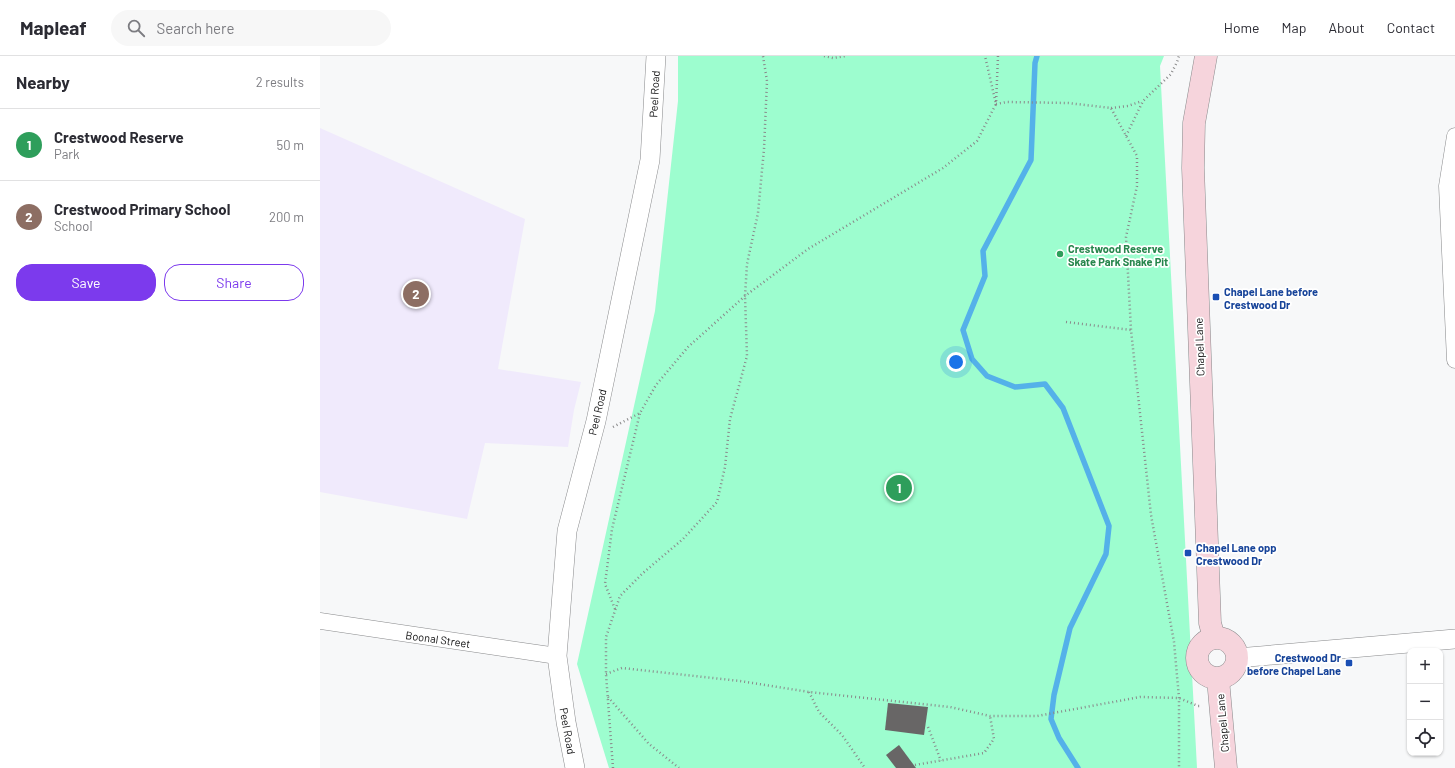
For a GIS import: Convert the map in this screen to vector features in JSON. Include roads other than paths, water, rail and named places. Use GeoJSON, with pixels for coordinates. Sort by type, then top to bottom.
{"type":"FeatureCollection","features":[{"type":"Feature","properties":{"kind":"main road","name":"Chapel Lane"},"geometry":{"type":"LineString","coordinates":[[1206,56],[1194,123],[1193,168],[1210,623],[1214,638]]}},
{"type":"Feature","properties":{"kind":"main road"},"geometry":{"type":"LineString","coordinates":[[1214,638],[1221,638],[1230,643],[1236,651],[1237,658],[1236,667],[1232,672],[1227,676],[1218,679],[1211,678],[1202,672],[1197,661],[1200,647],[1214,638]]}},
{"type":"Feature","properties":{"kind":"main road","name":"Chapel Lane"},"geometry":{"type":"LineString","coordinates":[[1218,679],[1226,768]]}},
{"type":"Feature","properties":{"kind":"street","name":"Peel Road"},"geometry":{"type":"LineString","coordinates":[[575,768],[566,722],[557,656],[567,531],[596,421],[650,160],[656,56]]}},
{"type":"Feature","properties":{"kind":"street"},"geometry":{"type":"LineString","coordinates":[[1455,136],[1447,186],[1455,360]]}},
{"type":"Feature","properties":{"kind":"street","name":"Boonal Street"},"geometry":{"type":"LineString","coordinates":[[320,621],[557,656]]}},
{"type":"Feature","properties":{"kind":"street"},"geometry":{"type":"LineString","coordinates":[[1237,658],[1455,639]]}},
{"type":"Feature","properties":{"kind":"waterway"},"geometry":{"type":"LineString","coordinates":[[1037,56],[1035,63],[1031,160],[983,251],[985,276],[963,330],[972,359],[987,376],[1015,387],[1045,384],[1063,408],[1109,526],[1106,554],[1070,628],[1054,695],[1051,719],[1059,738],[1078,768]]}},
{"type":"Feature","properties":{"kind":"place","name":"Crestwood Reserve Skate Park Snake Pit"},"geometry":{"type":"Point","coordinates":[1060,254]}},
{"type":"Feature","properties":{"kind":"place","name":"Crestwood Primary School"},"geometry":{"type":"Point","coordinates":[416,294]}},
{"type":"Feature","properties":{"kind":"place","name":"Chapel Lane before Crestwood Dr"},"geometry":{"type":"Point","coordinates":[1216,297]}},
{"type":"Feature","properties":{"kind":"place","name":"Crestwood Reserve"},"geometry":{"type":"Point","coordinates":[899,488]}},
{"type":"Feature","properties":{"kind":"place","name":"Chapel Lane opp Crestwood Dr"},"geometry":{"type":"Point","coordinates":[1188,553]}},
{"type":"Feature","properties":{"kind":"place","name":"Crestwood Dr before Chapel Lane"},"geometry":{"type":"Point","coordinates":[1349,663]}}]}
